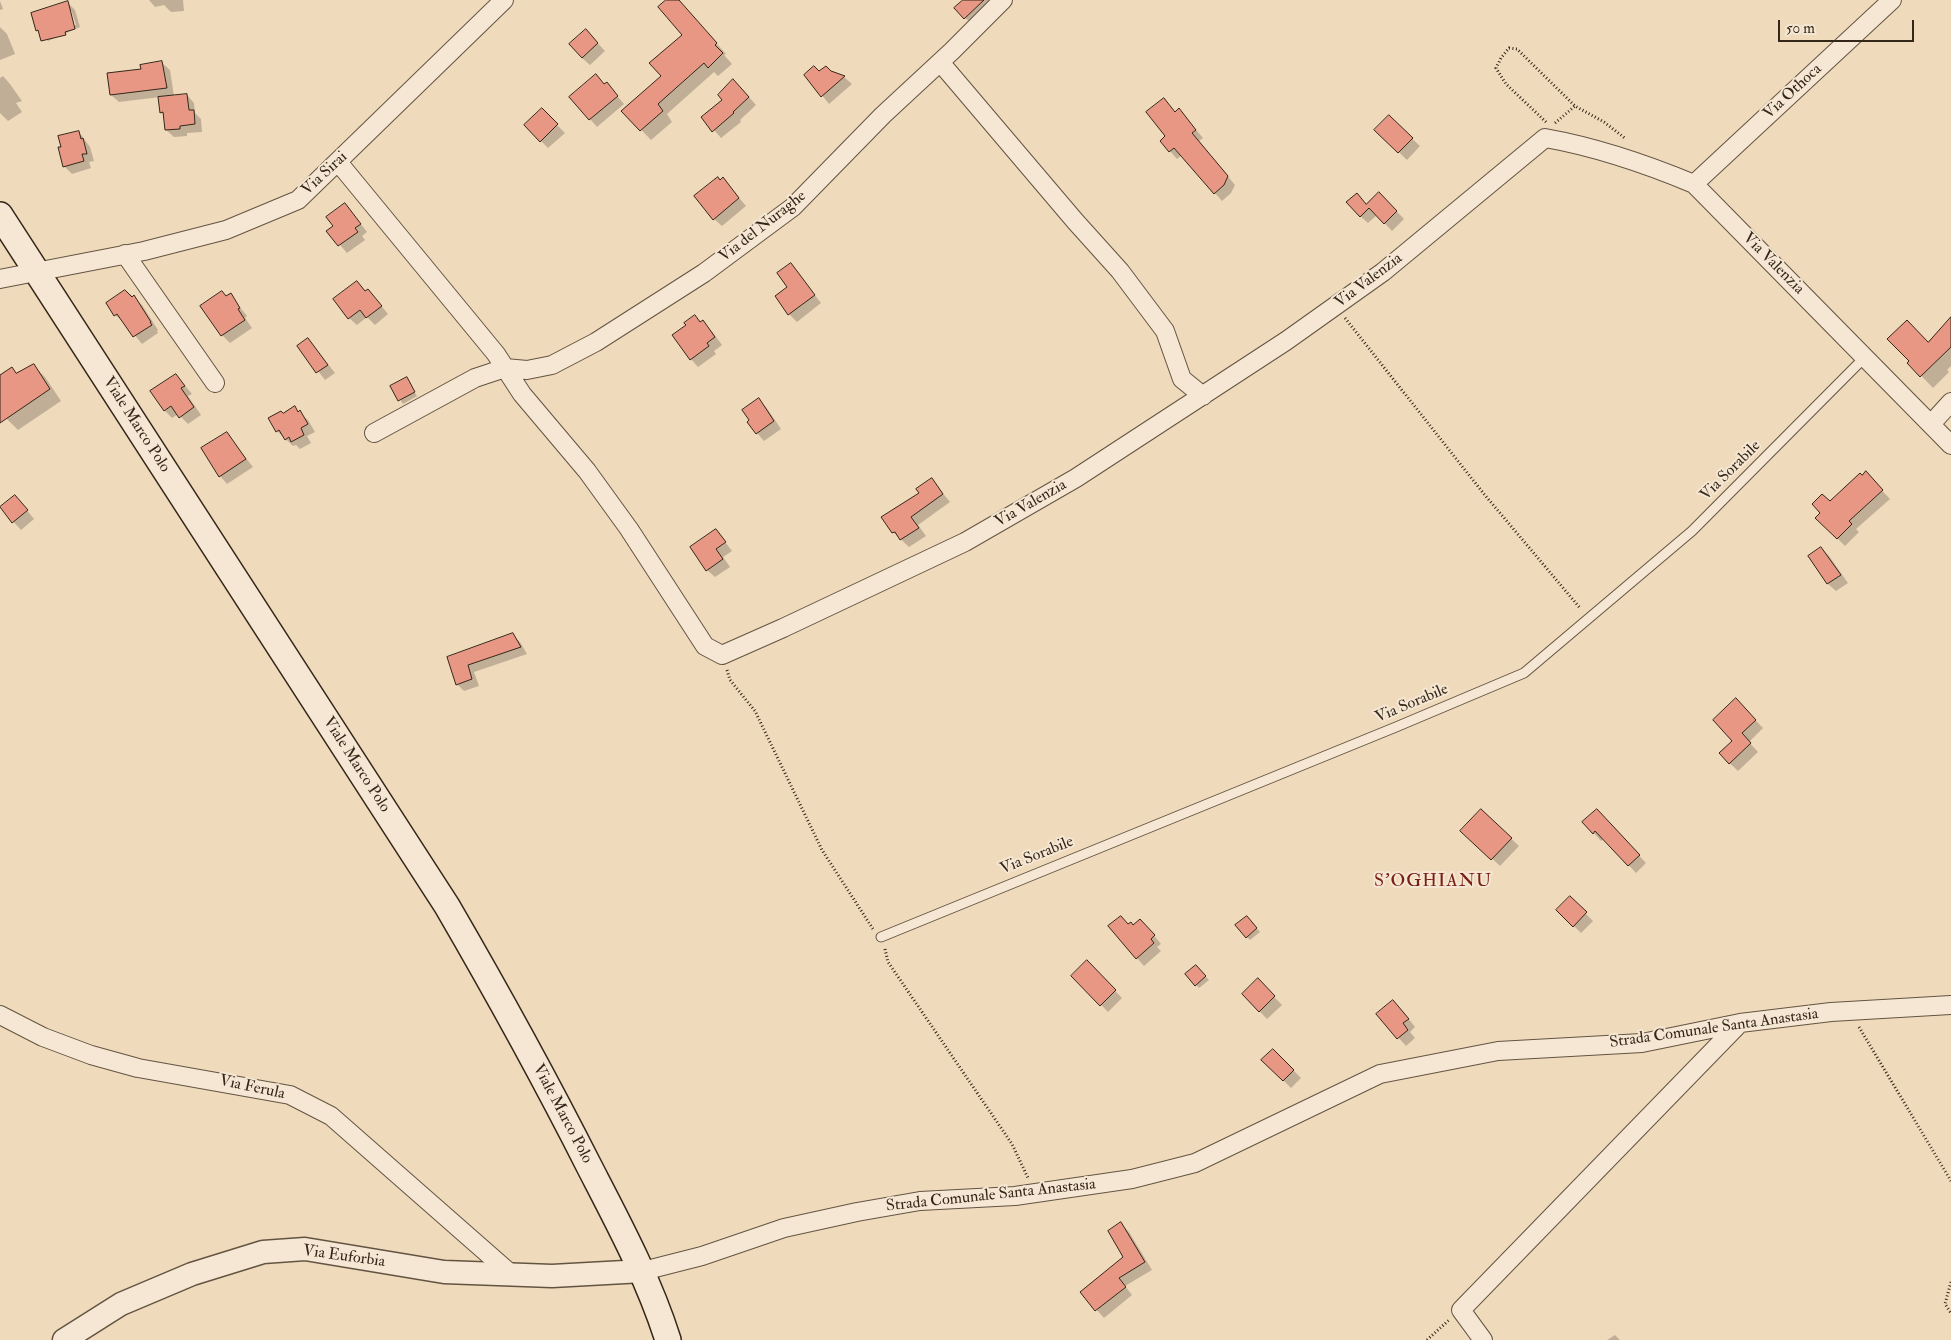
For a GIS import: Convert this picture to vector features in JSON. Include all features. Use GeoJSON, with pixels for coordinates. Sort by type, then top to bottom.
{"type":"FeatureCollection","features":[{"type":"Feature","properties":{"kind":"main road","name":"Viale Marco Polo"},"geometry":{"type":"LineString","coordinates":[[0,215],[447,906],[486,972],[555,1099],[643,1271],[668,1340]]}},
{"type":"Feature","properties":{"kind":"street","name":"Via Sirai"},"geometry":{"type":"LineString","coordinates":[[0,279],[125,254],[226,230],[298,200],[504,0]]}},
{"type":"Feature","properties":{"kind":"street","name":"Via del Nuraghe"},"geometry":{"type":"LineString","coordinates":[[374,433],[475,378],[505,368],[527,370],[552,365],[596,342],[704,273],[793,207],[883,115],[1003,0]]}},
{"type":"Feature","properties":{"kind":"street","name":"Via Othoca"},"geometry":{"type":"LineString","coordinates":[[1694,184],[1892,0]]}},
{"type":"Feature","properties":{"kind":"street"},"geometry":{"type":"LineString","coordinates":[[940,62],[1120,271],[1165,331],[1182,379],[1203,396]]}},
{"type":"Feature","properties":{"kind":"street","name":"Via Valenzia"},"geometry":{"type":"LineString","coordinates":[[505,368],[522,394],[587,471],[629,529],[705,646],[722,655],[965,542],[1076,478],[1286,341],[1384,272],[1545,138],[1574,143],[1652,167],[1694,184],[1951,446]]}},
{"type":"Feature","properties":{"kind":"street"},"geometry":{"type":"LineString","coordinates":[[338,162],[496,354],[505,368]]}},
{"type":"Feature","properties":{"kind":"street"},"geometry":{"type":"LineString","coordinates":[[125,254],[215,383]]}},
{"type":"Feature","properties":{"kind":"street"},"geometry":{"type":"LineString","coordinates":[[1931,424],[1951,402]]}},
{"type":"Feature","properties":{"kind":"street","name":"Strada Comunale Santa Anastasia"},"geometry":{"type":"LineString","coordinates":[[643,1271],[702,1256],[784,1228],[857,1212],[920,1201],[1015,1196],[1132,1178],[1195,1163],[1380,1074],[1498,1051],[1642,1043],[1740,1023],[1849,1011],[1951,1005]]}},
{"type":"Feature","properties":{"kind":"street","name":"Via Ferula"},"geometry":{"type":"LineString","coordinates":[[0,1015],[43,1037],[91,1055],[138,1068],[198,1077],[290,1095],[332,1116],[511,1274]]}},
{"type":"Feature","properties":{"kind":"street"},"geometry":{"type":"LineString","coordinates":[[1483,1340],[1461,1310],[1740,1023]]}},
{"type":"Feature","properties":{"kind":"street","name":"Via Euforbia"},"geometry":{"type":"LineString","coordinates":[[64,1340],[121,1304],[192,1274],[263,1252],[304,1249],[444,1272],[552,1276],[643,1271]]}},
{"type":"Feature","properties":{"kind":"lane","name":"Via Sorabile"},"geometry":{"type":"LineString","coordinates":[[881,937],[1396,727],[1524,672],[1692,531],[1865,357]]}},
{"type":"Feature","properties":{"kind":"path"},"geometry":{"type":"LineString","coordinates":[[1575,106],[1549,127],[1542,116],[1506,84],[1496,68],[1501,58],[1509,48],[1517,49],[1575,106],[1604,122],[1640,150],[1652,167]]}},
{"type":"Feature","properties":{"kind":"path"},"geometry":{"type":"LineString","coordinates":[[1335,306],[1484,494],[1588,618]]}},
{"type":"Feature","properties":{"kind":"path"},"geometry":{"type":"LineString","coordinates":[[1849,1011],[1951,1181]]}},
{"type":"Feature","properties":{"kind":"path"},"geometry":{"type":"LineString","coordinates":[[1951,1282],[1945,1304],[1951,1313]]}},
{"type":"Feature","properties":{"kind":"path"},"geometry":{"type":"LineString","coordinates":[[1427,1340],[1461,1310]]}},
{"type":"Feature","properties":{"kind":"building"},"geometry":{"type":"Polygon","coordinates":[[[666,0],[679,0],[717,43],[715,45],[723,53],[708,68],[704,63],[658,104],[663,111],[640,131],[621,111],[661,76],[649,63],[682,35],[658,7],[666,0]]]}},
{"type":"Feature","properties":{"kind":"building"},"geometry":{"type":"Polygon","coordinates":[[[963,0],[984,0],[964,19],[954,8],[963,0]]]}},
{"type":"Feature","properties":{"kind":"building"},"geometry":{"type":"Polygon","coordinates":[[[68,1],[75,29],[65,32],[66,35],[41,41],[31,13],[68,1]]]}},
{"type":"Feature","properties":{"kind":"building"},"geometry":{"type":"Polygon","coordinates":[[[586,29],[598,43],[582,58],[569,44],[586,29]]]}},
{"type":"Feature","properties":{"kind":"building"},"geometry":{"type":"Polygon","coordinates":[[[162,61],[167,88],[110,95],[107,73],[141,69],[140,65],[162,61]]]}},
{"type":"Feature","properties":{"kind":"building"},"geometry":{"type":"Polygon","coordinates":[[[814,66],[819,71],[826,66],[831,71],[845,76],[821,97],[804,75],[814,66]]]}},
{"type":"Feature","properties":{"kind":"building"},"geometry":{"type":"Polygon","coordinates":[[[596,74],[604,84],[607,82],[618,96],[589,120],[569,97],[596,74]]]}},
{"type":"Feature","properties":{"kind":"building"},"geometry":{"type":"Polygon","coordinates":[[[733,79],[749,97],[712,132],[701,117],[722,100],[718,95],[733,79]]]}},
{"type":"Feature","properties":{"kind":"building"},"geometry":{"type":"Polygon","coordinates":[[[187,94],[189,110],[194,110],[195,124],[180,126],[180,129],[165,130],[163,112],[160,113],[158,97],[187,94]]]}},
{"type":"Feature","properties":{"kind":"building"},"geometry":{"type":"Polygon","coordinates":[[[1164,98],[1175,112],[1179,108],[1196,130],[1192,133],[1228,176],[1224,185],[1214,194],[1174,148],[1169,152],[1160,141],[1165,136],[1146,112],[1164,98]]]}},
{"type":"Feature","properties":{"kind":"building"},"geometry":{"type":"Polygon","coordinates":[[[542,108],[558,124],[540,142],[524,125],[542,108]]]}},
{"type":"Feature","properties":{"kind":"building"},"geometry":{"type":"Polygon","coordinates":[[[1389,115],[1413,138],[1398,153],[1374,130],[1389,115]]]}},
{"type":"Feature","properties":{"kind":"building"},"geometry":{"type":"Polygon","coordinates":[[[79,131],[87,154],[82,154],[84,161],[63,167],[58,147],[61,147],[58,136],[79,131]]]}},
{"type":"Feature","properties":{"kind":"building"},"geometry":{"type":"Polygon","coordinates":[[[718,177],[720,180],[723,177],[739,198],[713,220],[694,196],[718,177]]]}},
{"type":"Feature","properties":{"kind":"building"},"geometry":{"type":"Polygon","coordinates":[[[1379,192],[1397,211],[1384,224],[1369,208],[1360,217],[1346,202],[1357,193],[1366,204],[1379,192]]]}},
{"type":"Feature","properties":{"kind":"building"},"geometry":{"type":"Polygon","coordinates":[[[345,203],[361,224],[355,228],[358,232],[338,246],[326,231],[333,226],[326,217],[345,203]]]}},
{"type":"Feature","properties":{"kind":"building"},"geometry":{"type":"Polygon","coordinates":[[[791,263],[815,295],[788,315],[775,296],[787,287],[777,273],[791,263]]]}},
{"type":"Feature","properties":{"kind":"building"},"geometry":{"type":"Polygon","coordinates":[[[357,281],[365,291],[368,289],[382,306],[366,318],[360,310],[348,319],[333,299],[357,281]]]}},
{"type":"Feature","properties":{"kind":"building"},"geometry":{"type":"Polygon","coordinates":[[[125,290],[132,297],[134,295],[152,325],[133,337],[117,314],[114,316],[106,303],[125,290]]]}},
{"type":"Feature","properties":{"kind":"building"},"geometry":{"type":"Polygon","coordinates":[[[222,291],[226,296],[231,293],[245,320],[221,336],[200,306],[222,291]]]}},
{"type":"Feature","properties":{"kind":"building"},"geometry":{"type":"Polygon","coordinates":[[[695,315],[700,322],[703,320],[715,337],[707,343],[709,346],[690,360],[672,335],[686,325],[684,323],[695,315]]]}},
{"type":"Feature","properties":{"kind":"building"},"geometry":{"type":"Polygon","coordinates":[[[1951,317],[1951,347],[1920,377],[1907,363],[1909,361],[1887,339],[1907,320],[1928,342],[1951,317]]]}},
{"type":"Feature","properties":{"kind":"building"},"geometry":{"type":"Polygon","coordinates":[[[308,338],[328,365],[316,373],[297,346],[308,338]]]}},
{"type":"Feature","properties":{"kind":"building"},"geometry":{"type":"Polygon","coordinates":[[[34,364],[50,389],[0,423],[0,375],[12,367],[16,373],[34,364]]]}},
{"type":"Feature","properties":{"kind":"building"},"geometry":{"type":"Polygon","coordinates":[[[176,374],[185,386],[181,388],[194,407],[179,418],[171,406],[164,411],[150,391],[176,374]]]}},
{"type":"Feature","properties":{"kind":"building"},"geometry":{"type":"Polygon","coordinates":[[[407,377],[415,392],[398,401],[390,386],[407,377]]]}},
{"type":"Feature","properties":{"kind":"building"},"geometry":{"type":"Polygon","coordinates":[[[759,398],[774,421],[756,434],[747,422],[749,420],[742,410],[759,398]]]}},
{"type":"Feature","properties":{"kind":"building"},"geometry":{"type":"Polygon","coordinates":[[[295,406],[298,412],[300,410],[308,424],[301,428],[304,435],[291,442],[289,437],[285,440],[279,430],[276,432],[268,418],[281,411],[283,413],[295,406]]]}},
{"type":"Feature","properties":{"kind":"building"},"geometry":{"type":"Polygon","coordinates":[[[227,432],[246,459],[219,477],[201,448],[227,432]]]}},
{"type":"Feature","properties":{"kind":"building"},"geometry":{"type":"Polygon","coordinates":[[[1866,471],[1883,490],[1849,521],[1852,524],[1837,539],[1815,518],[1820,513],[1812,504],[1822,494],[1830,501],[1860,473],[1862,475],[1866,471]]]}},
{"type":"Feature","properties":{"kind":"building"},"geometry":{"type":"Polygon","coordinates":[[[932,478],[943,494],[911,517],[919,528],[900,540],[895,532],[892,533],[881,517],[919,493],[916,489],[932,478]]]}},
{"type":"Feature","properties":{"kind":"building"},"geometry":{"type":"Polygon","coordinates":[[[15,495],[28,510],[12,523],[0,507],[15,495]]]}},
{"type":"Feature","properties":{"kind":"building"},"geometry":{"type":"Polygon","coordinates":[[[716,529],[726,542],[716,549],[723,559],[706,571],[690,547],[716,529]]]}},
{"type":"Feature","properties":{"kind":"building"},"geometry":{"type":"Polygon","coordinates":[[[1821,547],[1841,575],[1827,584],[1808,556],[1821,547]]]}},
{"type":"Feature","properties":{"kind":"building"},"geometry":{"type":"Polygon","coordinates":[[[513,633],[521,647],[468,665],[472,679],[456,685],[447,657],[513,633]]]}},
{"type":"Feature","properties":{"kind":"building"},"geometry":{"type":"Polygon","coordinates":[[[1736,698],[1756,720],[1742,733],[1751,743],[1729,764],[1719,753],[1732,741],[1713,720],[1736,698]]]}},
{"type":"Feature","properties":{"kind":"building"},"geometry":{"type":"Polygon","coordinates":[[[1481,809],[1512,838],[1491,860],[1460,831],[1481,809]]]}},
{"type":"Feature","properties":{"kind":"building"},"geometry":{"type":"Polygon","coordinates":[[[1597,809],[1640,855],[1628,866],[1595,831],[1593,834],[1582,822],[1597,809]]]}},
{"type":"Feature","properties":{"kind":"building"},"geometry":{"type":"Polygon","coordinates":[[[1570,896],[1587,912],[1573,927],[1556,910],[1570,896]]]}},
{"type":"Feature","properties":{"kind":"building"},"geometry":{"type":"Polygon","coordinates":[[[1121,916],[1128,924],[1131,922],[1133,925],[1140,919],[1155,935],[1151,939],[1154,943],[1136,959],[1108,926],[1121,916]]]}},
{"type":"Feature","properties":{"kind":"building"},"geometry":{"type":"Polygon","coordinates":[[[1247,916],[1257,928],[1246,938],[1235,925],[1247,916]]]}},
{"type":"Feature","properties":{"kind":"building"},"geometry":{"type":"Polygon","coordinates":[[[1087,960],[1116,990],[1100,1006],[1071,976],[1087,960]]]}},
{"type":"Feature","properties":{"kind":"building"},"geometry":{"type":"Polygon","coordinates":[[[1196,965],[1206,976],[1195,986],[1185,974],[1196,965]]]}},
{"type":"Feature","properties":{"kind":"building"},"geometry":{"type":"Polygon","coordinates":[[[1258,978],[1275,996],[1259,1012],[1242,994],[1258,978]]]}},
{"type":"Feature","properties":{"kind":"building"},"geometry":{"type":"Polygon","coordinates":[[[1393,1000],[1409,1019],[1403,1023],[1408,1030],[1397,1039],[1376,1014],[1393,1000]]]}},
{"type":"Feature","properties":{"kind":"building"},"geometry":{"type":"Polygon","coordinates":[[[1273,1049],[1294,1070],[1283,1081],[1261,1060],[1273,1049]]]}},
{"type":"Feature","properties":{"kind":"building"},"geometry":{"type":"Polygon","coordinates":[[[1121,1222],[1145,1262],[1119,1278],[1126,1287],[1095,1311],[1080,1292],[1123,1257],[1108,1231],[1121,1222]]]}},
{"type":"Feature","properties":{"kind":"district","name":"S'OGHIANU"},"geometry":{"type":"Point","coordinates":[1433,882]}}]}
